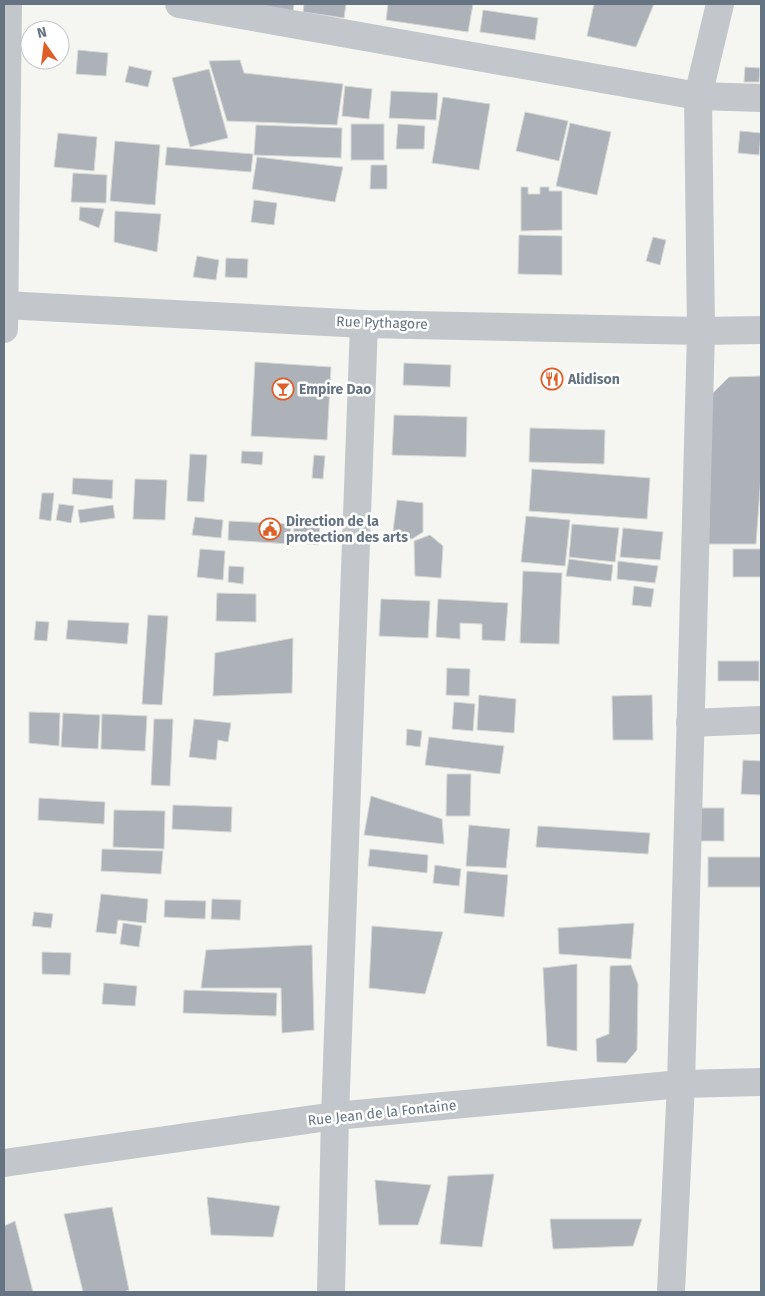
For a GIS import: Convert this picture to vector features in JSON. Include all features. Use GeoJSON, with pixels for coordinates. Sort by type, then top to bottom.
{"type":"FeatureCollection","features":[{"type":"Feature","properties":{"kind":"street"},"geometry":{"type":"LineString","coordinates":[[4,313],[8,4]]}},
{"type":"Feature","properties":{"kind":"street"},"geometry":{"type":"LineString","coordinates":[[179,4],[698,96],[761,98]]}},
{"type":"Feature","properties":{"kind":"street"},"geometry":{"type":"LineString","coordinates":[[671,1292],[681,1084],[701,331],[698,96],[720,4]]}},
{"type":"Feature","properties":{"kind":"street","name":"Rue Pythagore"},"geometry":{"type":"LineString","coordinates":[[4,313],[364,324],[701,331],[761,330]]}},
{"type":"Feature","properties":{"kind":"street"},"geometry":{"type":"LineString","coordinates":[[331,1292],[335,1116],[364,324]]}},
{"type":"Feature","properties":{"kind":"street"},"geometry":{"type":"LineString","coordinates":[[690,723],[761,720]]}},
{"type":"Feature","properties":{"kind":"street","name":"Rue Jean de la Fontaine"},"geometry":{"type":"LineString","coordinates":[[4,1162],[335,1116],[681,1084],[761,1082]]}},
{"type":"Feature","properties":{"kind":"building"},"geometry":{"type":"Polygon","coordinates":[[[242,4],[294,4],[293,12],[242,4]]]}},
{"type":"Feature","properties":{"kind":"building"},"geometry":{"type":"Polygon","coordinates":[[[304,4],[346,4],[344,18],[303,12],[304,4]]]}},
{"type":"Feature","properties":{"kind":"building"},"geometry":{"type":"Polygon","coordinates":[[[388,4],[473,4],[468,32],[386,20],[388,4]]]}},
{"type":"Feature","properties":{"kind":"building"},"geometry":{"type":"Polygon","coordinates":[[[594,4],[654,4],[636,47],[587,36],[594,4]]]}},
{"type":"Feature","properties":{"kind":"building"},"geometry":{"type":"Polygon","coordinates":[[[483,10],[538,18],[535,40],[480,32],[483,10]]]}},
{"type":"Feature","properties":{"kind":"building"},"geometry":{"type":"Polygon","coordinates":[[[78,50],[108,53],[106,76],[76,74],[78,50]]]}},
{"type":"Feature","properties":{"kind":"building"},"geometry":{"type":"Polygon","coordinates":[[[240,60],[244,73],[343,84],[337,125],[227,121],[209,61],[240,60]]]}},
{"type":"Feature","properties":{"kind":"building"},"geometry":{"type":"Polygon","coordinates":[[[129,66],[152,71],[148,87],[125,82],[129,66]]]}},
{"type":"Feature","properties":{"kind":"building"},"geometry":{"type":"Polygon","coordinates":[[[745,67],[760,68],[759,82],[744,82],[745,67]]]}},
{"type":"Feature","properties":{"kind":"building"},"geometry":{"type":"Polygon","coordinates":[[[209,69],[228,138],[190,147],[172,78],[209,69]]]}},
{"type":"Feature","properties":{"kind":"building"},"geometry":{"type":"Polygon","coordinates":[[[345,86],[372,89],[369,119],[342,116],[345,86]]]}},
{"type":"Feature","properties":{"kind":"building"},"geometry":{"type":"Polygon","coordinates":[[[391,91],[438,93],[436,120],[389,118],[391,91]]]}},
{"type":"Feature","properties":{"kind":"building"},"geometry":{"type":"Polygon","coordinates":[[[443,97],[490,104],[479,170],[432,163],[443,97]]]}},
{"type":"Feature","properties":{"kind":"building"},"geometry":{"type":"Polygon","coordinates":[[[525,112],[568,121],[559,161],[516,151],[525,112]]]}},
{"type":"Feature","properties":{"kind":"building"},"geometry":{"type":"Polygon","coordinates":[[[570,123],[611,132],[597,195],[556,186],[570,123]]]}},
{"type":"Feature","properties":{"kind":"building"},"geometry":{"type":"Polygon","coordinates":[[[351,124],[384,124],[384,160],[351,160],[351,124]]]}},
{"type":"Feature","properties":{"kind":"building"},"geometry":{"type":"Polygon","coordinates":[[[398,124],[425,126],[424,149],[396,149],[398,124]]]}},
{"type":"Feature","properties":{"kind":"building"},"geometry":{"type":"Polygon","coordinates":[[[256,125],[342,128],[341,158],[254,155],[256,125]]]}},
{"type":"Feature","properties":{"kind":"building"},"geometry":{"type":"Polygon","coordinates":[[[740,131],[761,133],[759,155],[738,153],[740,131]]]}},
{"type":"Feature","properties":{"kind":"building"},"geometry":{"type":"Polygon","coordinates":[[[58,133],[97,137],[94,171],[54,167],[58,133]]]}},
{"type":"Feature","properties":{"kind":"building"},"geometry":{"type":"Polygon","coordinates":[[[115,141],[160,145],[155,205],[110,201],[115,141]]]}},
{"type":"Feature","properties":{"kind":"building"},"geometry":{"type":"Polygon","coordinates":[[[167,147],[253,154],[251,172],[165,165],[167,147]]]}},
{"type":"Feature","properties":{"kind":"building"},"geometry":{"type":"Polygon","coordinates":[[[257,157],[343,167],[335,202],[252,189],[257,157]]]}},
{"type":"Feature","properties":{"kind":"building"},"geometry":{"type":"Polygon","coordinates":[[[371,165],[387,165],[387,189],[370,189],[371,165]]]}},
{"type":"Feature","properties":{"kind":"building"},"geometry":{"type":"Polygon","coordinates":[[[73,173],[107,175],[106,203],[71,202],[73,173]]]}},
{"type":"Feature","properties":{"kind":"building"},"geometry":{"type":"Polygon","coordinates":[[[521,187],[528,187],[528,194],[540,194],[540,187],[549,187],[549,191],[562,191],[562,230],[521,231],[521,187]]]}},
{"type":"Feature","properties":{"kind":"building"},"geometry":{"type":"Polygon","coordinates":[[[254,200],[277,203],[274,225],[251,222],[254,200]]]}},
{"type":"Feature","properties":{"kind":"building"},"geometry":{"type":"Polygon","coordinates":[[[80,207],[104,209],[99,228],[79,220],[80,207]]]}},
{"type":"Feature","properties":{"kind":"building"},"geometry":{"type":"Polygon","coordinates":[[[115,211],[161,214],[157,252],[114,242],[115,211]]]}},
{"type":"Feature","properties":{"kind":"building"},"geometry":{"type":"Polygon","coordinates":[[[519,235],[562,236],[562,275],[518,274],[519,235]]]}},
{"type":"Feature","properties":{"kind":"building"},"geometry":{"type":"Polygon","coordinates":[[[653,237],[666,240],[660,265],[646,261],[653,237]]]}},
{"type":"Feature","properties":{"kind":"building"},"geometry":{"type":"Polygon","coordinates":[[[197,256],[219,260],[216,280],[193,277],[197,256]]]}},
{"type":"Feature","properties":{"kind":"building"},"geometry":{"type":"Polygon","coordinates":[[[226,258],[248,259],[247,278],[225,277],[226,258]]]}},
{"type":"Feature","properties":{"kind":"building"},"geometry":{"type":"Polygon","coordinates":[[[255,362],[331,367],[327,440],[251,436],[255,362]]]}},
{"type":"Feature","properties":{"kind":"building"},"geometry":{"type":"Polygon","coordinates":[[[404,363],[451,365],[450,387],[403,385],[404,363]]]}},
{"type":"Feature","properties":{"kind":"building"},"geometry":{"type":"Polygon","coordinates":[[[761,376],[761,475],[756,544],[708,544],[712,394],[729,377],[761,376]]]}},
{"type":"Feature","properties":{"kind":"building"},"geometry":{"type":"Polygon","coordinates":[[[394,415],[467,417],[466,457],[392,455],[394,415]]]}},
{"type":"Feature","properties":{"kind":"building"},"geometry":{"type":"Polygon","coordinates":[[[530,428],[605,430],[604,464],[529,462],[530,428]]]}},
{"type":"Feature","properties":{"kind":"building"},"geometry":{"type":"Polygon","coordinates":[[[242,451],[263,452],[262,465],[241,463],[242,451]]]}},
{"type":"Feature","properties":{"kind":"building"},"geometry":{"type":"Polygon","coordinates":[[[190,454],[207,455],[204,502],[187,501],[190,454]]]}},
{"type":"Feature","properties":{"kind":"building"},"geometry":{"type":"Polygon","coordinates":[[[314,455],[325,456],[323,479],[312,478],[314,455]]]}},
{"type":"Feature","properties":{"kind":"building"},"geometry":{"type":"Polygon","coordinates":[[[532,469],[650,478],[647,519],[529,511],[532,469]]]}},
{"type":"Feature","properties":{"kind":"building"},"geometry":{"type":"Polygon","coordinates":[[[73,478],[113,480],[112,499],[72,494],[73,478]]]}},
{"type":"Feature","properties":{"kind":"building"},"geometry":{"type":"Polygon","coordinates":[[[135,479],[167,480],[165,520],[133,519],[135,479]]]}},
{"type":"Feature","properties":{"kind":"building"},"geometry":{"type":"Polygon","coordinates":[[[42,493],[54,493],[51,521],[39,519],[42,493]]]}},
{"type":"Feature","properties":{"kind":"building"},"geometry":{"type":"Polygon","coordinates":[[[397,500],[423,503],[423,532],[412,539],[400,537],[397,531],[393,531],[397,500]]]}},
{"type":"Feature","properties":{"kind":"building"},"geometry":{"type":"Polygon","coordinates":[[[59,504],[74,506],[71,523],[56,520],[59,504]]]}},
{"type":"Feature","properties":{"kind":"building"},"geometry":{"type":"Polygon","coordinates":[[[113,505],[115,518],[80,523],[78,510],[113,505]]]}},
{"type":"Feature","properties":{"kind":"building"},"geometry":{"type":"Polygon","coordinates":[[[526,516],[570,520],[565,566],[521,562],[526,516]]]}},
{"type":"Feature","properties":{"kind":"building"},"geometry":{"type":"Polygon","coordinates":[[[195,517],[223,520],[221,538],[192,535],[195,517]]]}},
{"type":"Feature","properties":{"kind":"building"},"geometry":{"type":"Polygon","coordinates":[[[229,521],[291,524],[290,544],[228,540],[229,521]]]}},
{"type":"Feature","properties":{"kind":"building"},"geometry":{"type":"Polygon","coordinates":[[[295,522],[320,524],[318,545],[292,542],[295,522]]]}},
{"type":"Feature","properties":{"kind":"building"},"geometry":{"type":"Polygon","coordinates":[[[572,524],[619,528],[615,562],[569,557],[572,524]]]}},
{"type":"Feature","properties":{"kind":"building"},"geometry":{"type":"Polygon","coordinates":[[[623,528],[663,532],[660,560],[620,557],[623,528]]]}},
{"type":"Feature","properties":{"kind":"building"},"geometry":{"type":"Polygon","coordinates":[[[430,535],[443,546],[441,578],[415,576],[414,541],[430,535]]]}},
{"type":"Feature","properties":{"kind":"building"},"geometry":{"type":"Polygon","coordinates":[[[200,549],[225,551],[223,580],[197,577],[200,549]]]}},
{"type":"Feature","properties":{"kind":"building"},"geometry":{"type":"Polygon","coordinates":[[[733,549],[761,549],[761,577],[733,577],[733,549]]]}},
{"type":"Feature","properties":{"kind":"building"},"geometry":{"type":"Polygon","coordinates":[[[569,559],[613,565],[611,581],[566,576],[569,559]]]}},
{"type":"Feature","properties":{"kind":"building"},"geometry":{"type":"Polygon","coordinates":[[[618,561],[658,566],[655,583],[617,579],[618,561]]]}},
{"type":"Feature","properties":{"kind":"building"},"geometry":{"type":"Polygon","coordinates":[[[229,566],[244,567],[243,584],[228,582],[229,566]]]}},
{"type":"Feature","properties":{"kind":"building"},"geometry":{"type":"Polygon","coordinates":[[[523,571],[562,573],[559,644],[520,643],[523,571]]]}},
{"type":"Feature","properties":{"kind":"building"},"geometry":{"type":"Polygon","coordinates":[[[634,586],[654,589],[651,607],[632,605],[634,586]]]}},
{"type":"Feature","properties":{"kind":"building"},"geometry":{"type":"Polygon","coordinates":[[[217,593],[256,594],[256,622],[216,621],[217,593]]]}},
{"type":"Feature","properties":{"kind":"building"},"geometry":{"type":"Polygon","coordinates":[[[381,599],[430,601],[428,638],[379,636],[381,599]]]}},
{"type":"Feature","properties":{"kind":"building"},"geometry":{"type":"Polygon","coordinates":[[[438,599],[508,603],[505,641],[482,640],[482,624],[460,623],[460,639],[436,637],[438,599]]]}},
{"type":"Feature","properties":{"kind":"building"},"geometry":{"type":"Polygon","coordinates":[[[148,615],[168,616],[162,705],[142,704],[148,615]]]}},
{"type":"Feature","properties":{"kind":"building"},"geometry":{"type":"Polygon","coordinates":[[[68,620],[129,623],[127,644],[66,639],[68,620]]]}},
{"type":"Feature","properties":{"kind":"building"},"geometry":{"type":"Polygon","coordinates":[[[36,621],[49,622],[47,641],[34,640],[36,621]]]}},
{"type":"Feature","properties":{"kind":"building"},"geometry":{"type":"Polygon","coordinates":[[[293,638],[292,693],[213,696],[215,653],[293,638]]]}},
{"type":"Feature","properties":{"kind":"building"},"geometry":{"type":"Polygon","coordinates":[[[718,661],[759,661],[759,681],[718,681],[718,661]]]}},
{"type":"Feature","properties":{"kind":"building"},"geometry":{"type":"Polygon","coordinates":[[[447,668],[470,669],[469,696],[446,695],[447,668]]]}},
{"type":"Feature","properties":{"kind":"building"},"geometry":{"type":"Polygon","coordinates":[[[479,695],[516,699],[514,733],[477,730],[479,695]]]}},
{"type":"Feature","properties":{"kind":"building"},"geometry":{"type":"Polygon","coordinates":[[[652,695],[653,740],[613,740],[612,696],[652,695]]]}},
{"type":"Feature","properties":{"kind":"building"},"geometry":{"type":"Polygon","coordinates":[[[454,702],[475,704],[473,731],[452,729],[454,702]]]}},
{"type":"Feature","properties":{"kind":"building"},"geometry":{"type":"Polygon","coordinates":[[[29,712],[60,713],[59,746],[29,743],[29,712]]]}},
{"type":"Feature","properties":{"kind":"building"},"geometry":{"type":"Polygon","coordinates":[[[63,713],[100,715],[98,749],[61,747],[63,713]]]}},
{"type":"Feature","properties":{"kind":"building"},"geometry":{"type":"Polygon","coordinates":[[[102,714],[147,716],[145,751],[101,749],[102,714]]]}},
{"type":"Feature","properties":{"kind":"building"},"geometry":{"type":"Polygon","coordinates":[[[154,719],[173,719],[170,786],[151,785],[154,719]]]}},
{"type":"Feature","properties":{"kind":"building"},"geometry":{"type":"Polygon","coordinates":[[[194,719],[231,723],[228,742],[218,740],[216,760],[189,757],[194,719]]]}},
{"type":"Feature","properties":{"kind":"building"},"geometry":{"type":"Polygon","coordinates":[[[407,729],[422,731],[420,747],[406,745],[407,729]]]}},
{"type":"Feature","properties":{"kind":"building"},"geometry":{"type":"Polygon","coordinates":[[[429,737],[504,746],[500,774],[425,765],[429,737]]]}},
{"type":"Feature","properties":{"kind":"building"},"geometry":{"type":"Polygon","coordinates":[[[743,760],[761,761],[761,795],[741,794],[743,760]]]}},
{"type":"Feature","properties":{"kind":"building"},"geometry":{"type":"Polygon","coordinates":[[[447,774],[471,774],[470,816],[446,816],[447,774]]]}},
{"type":"Feature","properties":{"kind":"building"},"geometry":{"type":"Polygon","coordinates":[[[371,796],[442,819],[444,844],[364,835],[371,796]]]}},
{"type":"Feature","properties":{"kind":"building"},"geometry":{"type":"Polygon","coordinates":[[[39,798],[105,802],[104,824],[38,820],[39,798]]]}},
{"type":"Feature","properties":{"kind":"building"},"geometry":{"type":"Polygon","coordinates":[[[173,805],[232,807],[231,832],[172,829],[173,805]]]}},
{"type":"Feature","properties":{"kind":"building"},"geometry":{"type":"Polygon","coordinates":[[[700,808],[724,808],[724,841],[700,841],[700,808]]]}},
{"type":"Feature","properties":{"kind":"building"},"geometry":{"type":"Polygon","coordinates":[[[114,810],[165,811],[164,849],[113,847],[114,810]]]}},
{"type":"Feature","properties":{"kind":"building"},"geometry":{"type":"Polygon","coordinates":[[[469,825],[510,829],[506,868],[466,866],[469,825]]]}},
{"type":"Feature","properties":{"kind":"building"},"geometry":{"type":"Polygon","coordinates":[[[538,826],[650,833],[648,854],[536,847],[538,826]]]}},
{"type":"Feature","properties":{"kind":"building"},"geometry":{"type":"Polygon","coordinates":[[[102,849],[163,851],[161,874],[101,871],[102,849]]]}},
{"type":"Feature","properties":{"kind":"building"},"geometry":{"type":"Polygon","coordinates":[[[370,849],[428,855],[427,873],[368,866],[370,849]]]}},
{"type":"Feature","properties":{"kind":"building"},"geometry":{"type":"Polygon","coordinates":[[[708,857],[761,857],[761,887],[708,887],[708,857]]]}},
{"type":"Feature","properties":{"kind":"building"},"geometry":{"type":"Polygon","coordinates":[[[435,865],[461,869],[459,886],[433,883],[435,865]]]}},
{"type":"Feature","properties":{"kind":"building"},"geometry":{"type":"Polygon","coordinates":[[[467,871],[508,875],[504,917],[464,913],[467,871]]]}},
{"type":"Feature","properties":{"kind":"building"},"geometry":{"type":"Polygon","coordinates":[[[101,894],[148,899],[146,923],[118,920],[116,934],[96,932],[101,894]]]}},
{"type":"Feature","properties":{"kind":"building"},"geometry":{"type":"Polygon","coordinates":[[[212,899],[241,900],[240,920],[211,919],[212,899]]]}},
{"type":"Feature","properties":{"kind":"building"},"geometry":{"type":"Polygon","coordinates":[[[165,900],[206,901],[205,919],[164,917],[165,900]]]}},
{"type":"Feature","properties":{"kind":"building"},"geometry":{"type":"Polygon","coordinates":[[[34,912],[53,914],[51,928],[32,926],[34,912]]]}},
{"type":"Feature","properties":{"kind":"building"},"geometry":{"type":"Polygon","coordinates":[[[123,923],[142,926],[139,947],[120,944],[123,923]]]}},
{"type":"Feature","properties":{"kind":"building"},"geometry":{"type":"Polygon","coordinates":[[[634,923],[631,959],[559,954],[558,928],[634,923]]]}},
{"type":"Feature","properties":{"kind":"building"},"geometry":{"type":"Polygon","coordinates":[[[372,926],[443,932],[425,994],[369,988],[372,926]]]}},
{"type":"Feature","properties":{"kind":"building"},"geometry":{"type":"Polygon","coordinates":[[[312,945],[314,1030],[282,1033],[281,988],[201,988],[206,950],[312,945]]]}},
{"type":"Feature","properties":{"kind":"building"},"geometry":{"type":"Polygon","coordinates":[[[42,952],[71,953],[70,975],[42,974],[42,952]]]}},
{"type":"Feature","properties":{"kind":"building"},"geometry":{"type":"Polygon","coordinates":[[[577,964],[577,1051],[547,1046],[543,968],[577,964]]]}},
{"type":"Feature","properties":{"kind":"building"},"geometry":{"type":"Polygon","coordinates":[[[631,965],[638,984],[637,1050],[626,1063],[597,1062],[596,1039],[609,1034],[610,966],[631,965]]]}},
{"type":"Feature","properties":{"kind":"building"},"geometry":{"type":"Polygon","coordinates":[[[104,983],[137,986],[135,1006],[102,1004],[104,983]]]}},
{"type":"Feature","properties":{"kind":"building"},"geometry":{"type":"Polygon","coordinates":[[[184,990],[277,993],[276,1016],[183,1013],[184,990]]]}},
{"type":"Feature","properties":{"kind":"building"},"geometry":{"type":"Polygon","coordinates":[[[494,1174],[482,1247],[440,1244],[448,1176],[494,1174]]]}},
{"type":"Feature","properties":{"kind":"building"},"geometry":{"type":"Polygon","coordinates":[[[375,1180],[431,1185],[418,1225],[379,1225],[375,1180]]]}},
{"type":"Feature","properties":{"kind":"building"},"geometry":{"type":"Polygon","coordinates":[[[207,1197],[280,1206],[273,1237],[211,1235],[207,1197]]]}},
{"type":"Feature","properties":{"kind":"building"},"geometry":{"type":"Polygon","coordinates":[[[112,1207],[129,1290],[124,1292],[83,1292],[64,1214],[112,1207]]]}},
{"type":"Feature","properties":{"kind":"building"},"geometry":{"type":"Polygon","coordinates":[[[550,1219],[642,1219],[633,1246],[553,1249],[550,1219]]]}},
{"type":"Feature","properties":{"kind":"building"},"geometry":{"type":"Polygon","coordinates":[[[15,1221],[33,1292],[4,1292],[4,1226],[15,1221]]]}},
{"type":"Feature","properties":{"kind":"place","name":"Alidison"},"geometry":{"type":"Point","coordinates":[552,379]}},
{"type":"Feature","properties":{"kind":"place","name":"Empire Dao"},"geometry":{"type":"Point","coordinates":[283,389]}},
{"type":"Feature","properties":{"kind":"place","name":"Direction de la protection des arts"},"geometry":{"type":"Point","coordinates":[270,529]}}]}
